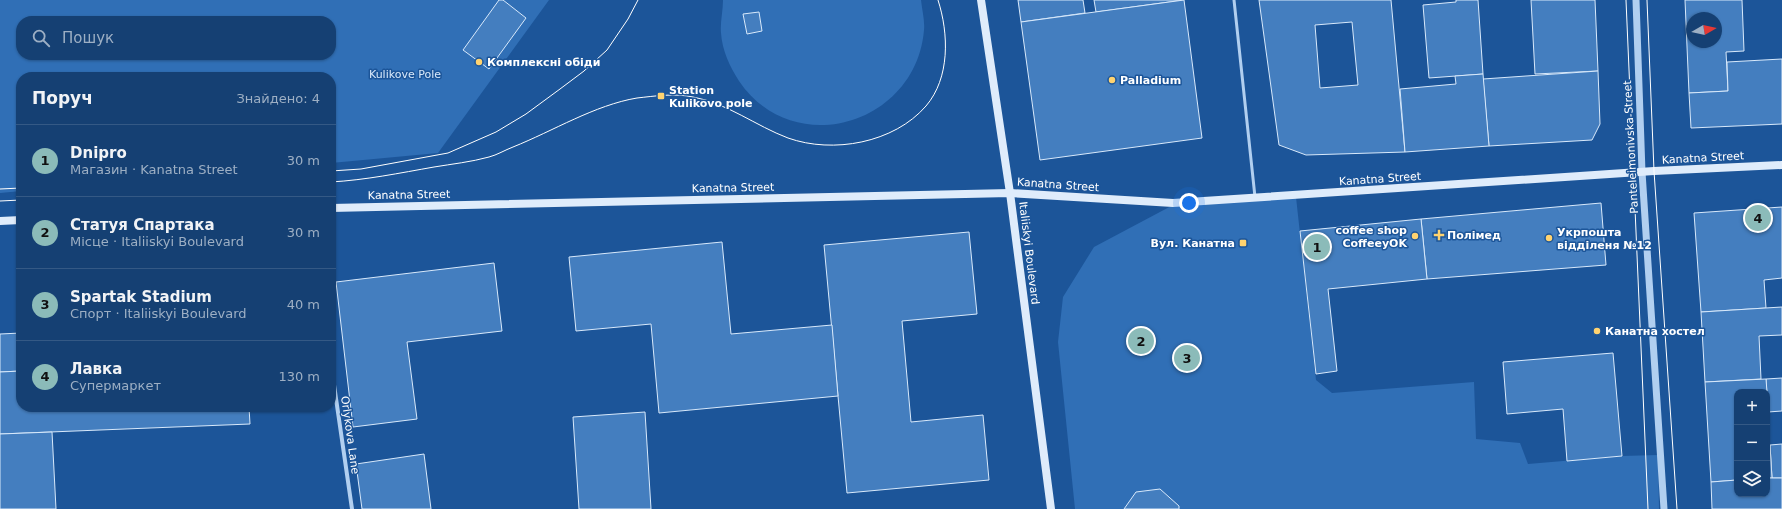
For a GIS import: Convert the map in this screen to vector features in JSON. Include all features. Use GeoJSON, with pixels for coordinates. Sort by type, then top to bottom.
{"type":"FeatureCollection","features":[{"type":"Feature","properties":{"kind":"main road","name":"Italiiskyi Boulevard"},"geometry":{"type":"LineString","coordinates":[[981,0],[1010,193],[1052,509]]}},
{"type":"Feature","properties":{"kind":"main road","name":"Kanatna Street"},"geometry":{"type":"LineString","coordinates":[[336,208],[1010,193],[1173,203],[1642,172],[1782,165]]}},
{"type":"Feature","properties":{"kind":"main road"},"geometry":{"type":"LineString","coordinates":[[0,221],[16,220]]}},
{"type":"Feature","properties":{"kind":"street","name":"Panteleimonivska Street"},"geometry":{"type":"LineString","coordinates":[[1636,0],[1642,172],[1664,509]]}},
{"type":"Feature","properties":{"kind":"street","name":"Orlykova Lane"},"geometry":{"type":"LineString","coordinates":[[336,399],[352,509]]}},
{"type":"Feature","properties":{"kind":"lane"},"geometry":{"type":"LineString","coordinates":[[1234,0],[1255,198]]}},
{"type":"Feature","properties":{"kind":"green space","name":"Kulikove Pole"},"geometry":{"type":"Polygon","coordinates":[[[0,0],[549,0],[438,153],[336,163],[336,72],[16,72],[16,191],[0,193],[0,0]]]}},
{"type":"Feature","properties":{"kind":"green space"},"geometry":{"type":"Polygon","coordinates":[[[723,0],[921,0],[924,30],[916,63],[899,89],[876,109],[849,121],[819,125],[790,120],[762,106],[739,81],[727,58],[723,46],[721,25],[723,0]]]}},
{"type":"Feature","properties":{"kind":"green space"},"geometry":{"type":"Polygon","coordinates":[[[1296,197],[1316,380],[1332,393],[1474,382],[1476,439],[1520,443],[1528,464],[1622,456],[1658,455],[1659,509],[1075,509],[1058,342],[1063,297],[1094,247],[1175,204],[1296,197]]]}},
{"type":"Feature","properties":{"kind":"building"},"geometry":{"type":"Polygon","coordinates":[[[499,0],[503,0],[526,18],[489,69],[463,50],[499,0]]]}},
{"type":"Feature","properties":{"kind":"building"},"geometry":{"type":"Polygon","coordinates":[[[1018,0],[1083,0],[1085,13],[1021,22],[1018,0]]]}},
{"type":"Feature","properties":{"kind":"building"},"geometry":{"type":"Polygon","coordinates":[[[1094,0],[1184,0],[1096,12],[1094,0]]]}},
{"type":"Feature","properties":{"kind":"building","name":"Palladium"},"geometry":{"type":"Polygon","coordinates":[[[1184,0],[1202,138],[1040,160],[1021,22],[1184,0]]]}},
{"type":"Feature","properties":{"kind":"building"},"geometry":{"type":"Polygon","coordinates":[[[1259,0],[1391,0],[1405,152],[1306,155],[1279,145],[1259,0]],[[1352,22],[1315,25],[1320,88],[1358,85],[1352,22]]]}},
{"type":"Feature","properties":{"kind":"building"},"geometry":{"type":"Polygon","coordinates":[[[1456,0],[1478,0],[1483,74],[1429,78],[1423,5],[1456,2],[1456,0]]]}},
{"type":"Feature","properties":{"kind":"building"},"geometry":{"type":"Polygon","coordinates":[[[1531,0],[1595,0],[1598,71],[1535,74],[1531,0]]]}},
{"type":"Feature","properties":{"kind":"building"},"geometry":{"type":"Polygon","coordinates":[[[1685,0],[1742,0],[1744,51],[1726,52],[1728,91],[1689,93],[1687,48],[1722,48],[1722,12],[1686,12],[1686,23],[1685,0]]]}},
{"type":"Feature","properties":{"kind":"building"},"geometry":{"type":"Polygon","coordinates":[[[759,12],[762,31],[747,34],[743,14],[759,12]]]}},
{"type":"Feature","properties":{"kind":"building"},"geometry":{"type":"Polygon","coordinates":[[[1782,59],[1782,124],[1691,128],[1689,93],[1728,91],[1727,62],[1782,59]]]}},
{"type":"Feature","properties":{"kind":"building"},"geometry":{"type":"Polygon","coordinates":[[[1598,71],[1600,124],[1592,140],[1489,146],[1483,79],[1598,71]]]}},
{"type":"Feature","properties":{"kind":"building"},"geometry":{"type":"Polygon","coordinates":[[[1483,74],[1489,146],[1405,152],[1400,89],[1456,84],[1455,76],[1483,74]]]}},
{"type":"Feature","properties":{"kind":"building"},"geometry":{"type":"Polygon","coordinates":[[[1601,203],[1606,265],[1427,279],[1421,219],[1601,203]]]}},
{"type":"Feature","properties":{"kind":"building"},"geometry":{"type":"Polygon","coordinates":[[[1782,207],[1782,278],[1764,280],[1766,308],[1701,312],[1694,213],[1782,207]]]}},
{"type":"Feature","properties":{"kind":"building"},"geometry":{"type":"Polygon","coordinates":[[[1421,219],[1427,279],[1328,289],[1337,371],[1316,374],[1300,231],[1421,219]]]}},
{"type":"Feature","properties":{"kind":"building"},"geometry":{"type":"Polygon","coordinates":[[[969,232],[977,314],[902,321],[911,422],[983,415],[989,480],[847,493],[824,245],[969,232]]]}},
{"type":"Feature","properties":{"kind":"building"},"geometry":{"type":"Polygon","coordinates":[[[722,242],[731,334],[832,325],[838,396],[659,413],[651,324],[576,331],[569,257],[722,242]]]}},
{"type":"Feature","properties":{"kind":"building"},"geometry":{"type":"Polygon","coordinates":[[[494,263],[502,331],[407,342],[417,419],[353,427],[336,282],[494,263]]]}},
{"type":"Feature","properties":{"kind":"building"},"geometry":{"type":"Polygon","coordinates":[[[1782,307],[1782,335],[1759,336],[1761,379],[1705,382],[1701,312],[1782,307]]]}},
{"type":"Feature","properties":{"kind":"building"},"geometry":{"type":"Polygon","coordinates":[[[16,333],[16,371],[0,372],[0,334],[16,333]]]}},
{"type":"Feature","properties":{"kind":"building"},"geometry":{"type":"Polygon","coordinates":[[[1613,353],[1622,456],[1567,461],[1563,409],[1507,414],[1503,362],[1613,353]]]}},
{"type":"Feature","properties":{"kind":"building"},"geometry":{"type":"Polygon","coordinates":[[[16,371],[16,412],[249,412],[250,424],[0,434],[0,372],[16,371]]]}},
{"type":"Feature","properties":{"kind":"building"},"geometry":{"type":"Polygon","coordinates":[[[1782,378],[1782,411],[1770,412],[1770,389],[1767,389],[1766,379],[1782,378]]]}},
{"type":"Feature","properties":{"kind":"building"},"geometry":{"type":"Polygon","coordinates":[[[1766,379],[1767,389],[1734,389],[1734,480],[1711,482],[1705,382],[1766,379]]]}},
{"type":"Feature","properties":{"kind":"building"},"geometry":{"type":"Polygon","coordinates":[[[645,412],[651,509],[579,509],[573,417],[645,412]]]}},
{"type":"Feature","properties":{"kind":"building"},"geometry":{"type":"Polygon","coordinates":[[[52,432],[56,509],[0,509],[0,434],[52,432]]]}},
{"type":"Feature","properties":{"kind":"building"},"geometry":{"type":"Polygon","coordinates":[[[1782,444],[1782,478],[1772,478],[1770,445],[1782,444]]]}},
{"type":"Feature","properties":{"kind":"building"},"geometry":{"type":"Polygon","coordinates":[[[1770,445],[1772,478],[1770,478],[1770,445]]]}},
{"type":"Feature","properties":{"kind":"building"},"geometry":{"type":"Polygon","coordinates":[[[424,454],[431,509],[362,509],[356,464],[424,454]]]}},
{"type":"Feature","properties":{"kind":"building"},"geometry":{"type":"Polygon","coordinates":[[[1770,478],[1782,478],[1782,509],[1712,509],[1711,482],[1734,480],[1734,497],[1770,497],[1770,478]]]}},
{"type":"Feature","properties":{"kind":"building"},"geometry":{"type":"Polygon","coordinates":[[[1160,489],[1179,506],[1179,509],[1124,509],[1136,492],[1160,489]]]}},
{"type":"Feature","properties":{"kind":"tram line"},"geometry":{"type":"LineString","coordinates":[[336,171],[361,169],[448,153],[496,132],[526,114],[560,89],[584,71],[607,50],[628,19],[638,0]]}},
{"type":"Feature","properties":{"kind":"tram line"},"geometry":{"type":"LineString","coordinates":[[336,182],[383,176],[468,162],[489,157],[606,106],[621,101],[658,96],[679,95],[706,100],[730,109],[776,133],[806,143],[843,145],[880,137],[913,119],[926,106],[934,95],[940,82],[945,55],[945,41],[942,13],[938,0]]}},
{"type":"Feature","properties":{"kind":"tram line"},"geometry":{"type":"LineString","coordinates":[[1626,0],[1648,509]]}},
{"type":"Feature","properties":{"kind":"tram line"},"geometry":{"type":"LineString","coordinates":[[1647,0],[1654,171],[1677,509]]}},
{"type":"Feature","properties":{"kind":"tram line"},"geometry":{"type":"LineString","coordinates":[[0,189],[16,188]]}},
{"type":"Feature","properties":{"kind":"tram line"},"geometry":{"type":"LineString","coordinates":[[0,201],[16,200]]}},
{"type":"Feature","properties":{"kind":"place","name":"Комплексні обіди"},"geometry":{"type":"Point","coordinates":[479,62]}},
{"type":"Feature","properties":{"kind":"place","name":"Palladium"},"geometry":{"type":"Point","coordinates":[1112,80]}},
{"type":"Feature","properties":{"kind":"place","name":"Station Kulikovo pole"},"geometry":{"type":"Point","coordinates":[661,96]}},
{"type":"Feature","properties":{"kind":"place","name":"Лавка"},"geometry":{"type":"Point","coordinates":[1758,218]}},
{"type":"Feature","properties":{"kind":"place","name":"Полімед"},"geometry":{"type":"Point","coordinates":[1439,235]}},
{"type":"Feature","properties":{"kind":"place","name":"coffee shop CoffeeyOK"},"geometry":{"type":"Point","coordinates":[1415,236]}},
{"type":"Feature","properties":{"kind":"place","name":"Укрпошта відділеня №12"},"geometry":{"type":"Point","coordinates":[1549,238]}},
{"type":"Feature","properties":{"kind":"place","name":"Вул. Канатна"},"geometry":{"type":"Point","coordinates":[1243,243]}},
{"type":"Feature","properties":{"kind":"place","name":"Dnipro"},"geometry":{"type":"Point","coordinates":[1317,247]}},
{"type":"Feature","properties":{"kind":"place","name":"Канатна хостел"},"geometry":{"type":"Point","coordinates":[1597,331]}},
{"type":"Feature","properties":{"kind":"place","name":"Статуя Спартака"},"geometry":{"type":"Point","coordinates":[1141,341]}},
{"type":"Feature","properties":{"kind":"place","name":"Spartak Stadium"},"geometry":{"type":"Point","coordinates":[1187,358]}}]}
